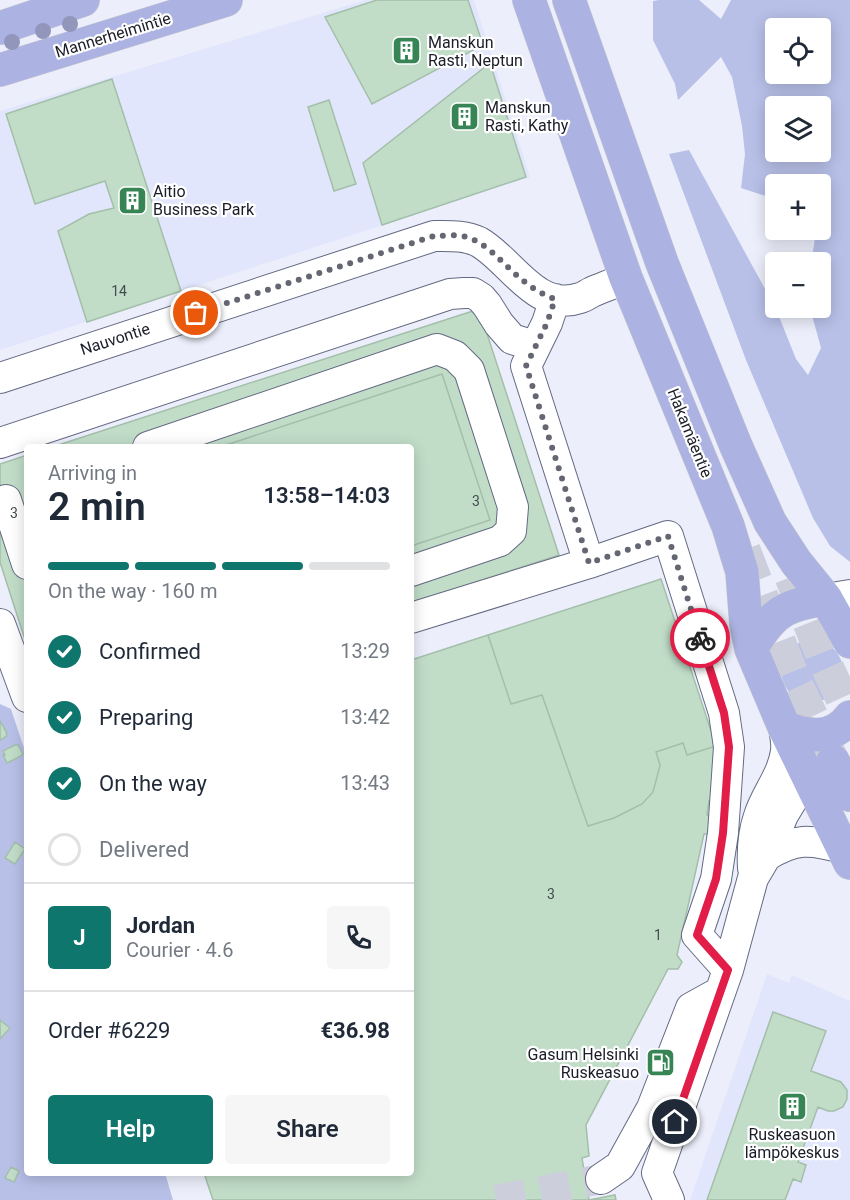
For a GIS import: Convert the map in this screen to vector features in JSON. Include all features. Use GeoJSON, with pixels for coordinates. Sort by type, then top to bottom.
{"type":"FeatureCollection","features":[{"type":"Feature","properties":{"kind":"main road"},"geometry":{"type":"LineString","coordinates":[[0,28],[83,0]]}},
{"type":"Feature","properties":{"kind":"main road","name":"Mannerheimintie"},"geometry":{"type":"LineString","coordinates":[[0,70],[226,0]]}},
{"type":"Feature","properties":{"kind":"main road","name":"Hakamäentie"},"geometry":{"type":"LineString","coordinates":[[529,0],[626,278],[732,537],[741,572],[751,649],[784,727],[820,768],[850,795]]}},
{"type":"Feature","properties":{"kind":"main road"},"geometry":{"type":"LineString","coordinates":[[569,0],[662,263],[736,446],[770,522],[796,562],[838,597],[850,642]]}},
{"type":"Feature","properties":{"kind":"main road"},"geometry":{"type":"LineString","coordinates":[[626,278],[662,263]]}},
{"type":"Feature","properties":{"kind":"main road"},"geometry":{"type":"LineString","coordinates":[[751,649],[769,622],[781,612],[794,605],[838,597]]}},
{"type":"Feature","properties":{"kind":"main road"},"geometry":{"type":"LineString","coordinates":[[784,727],[800,734],[812,735],[829,733],[846,722]]}},
{"type":"Feature","properties":{"kind":"main road"},"geometry":{"type":"LineString","coordinates":[[820,768],[846,722]]}},
{"type":"Feature","properties":{"kind":"main road","name":"Hakamäentie"},"geometry":{"type":"LineString","coordinates":[[820,768],[846,856]]}},
{"type":"Feature","properties":{"kind":"street","name":"Nauvontie"},"geometry":{"type":"LineString","coordinates":[[0,378],[434,236],[464,237],[479,242],[529,285],[543,295],[555,299]]}},
{"type":"Feature","properties":{"kind":"street"},"geometry":{"type":"LineString","coordinates":[[589,563],[526,366],[547,323],[555,299],[579,299],[626,278]]}},
{"type":"Feature","properties":{"kind":"street"},"geometry":{"type":"LineString","coordinates":[[0,443],[450,294],[473,293],[487,305],[512,339],[535,346]]}},
{"type":"Feature","properties":{"kind":"street"},"geometry":{"type":"LineString","coordinates":[[157,444],[437,349],[455,356],[469,370],[513,507],[511,531],[500,541],[414,570]]}},
{"type":"Feature","properties":{"kind":"street"},"geometry":{"type":"LineString","coordinates":[[11,497],[24,551]]}},
{"type":"Feature","properties":{"kind":"street"},"geometry":{"type":"LineString","coordinates":[[414,617],[668,536],[724,713],[729,747],[723,833],[716,879],[697,935],[724,981]]}},
{"type":"Feature","properties":{"kind":"street"},"geometry":{"type":"LineString","coordinates":[[0,624],[24,689]]}},
{"type":"Feature","properties":{"kind":"street"},"geometry":{"type":"LineString","coordinates":[[760,867],[752,852],[755,829],[759,815],[783,765],[786,749],[784,727]]}},
{"type":"Feature","properties":{"kind":"street"},"geometry":{"type":"LineString","coordinates":[[669,1200],[657,1173],[724,981],[760,867],[783,815],[820,768]]}},
{"type":"Feature","properties":{"kind":"street"},"geometry":{"type":"LineString","coordinates":[[760,867],[781,847],[797,842],[810,841],[846,856]]}},
{"type":"Feature","properties":{"kind":"street"},"geometry":{"type":"LineString","coordinates":[[657,1173],[610,1172],[652,1108],[691,1008],[724,981]]}},
{"type":"Feature","properties":{"kind":"shaded area"},"geometry":{"type":"Polygon","coordinates":[[[365,0],[474,0],[530,177],[0,350],[0,111],[365,0]]]}},
{"type":"Feature","properties":{"kind":"shaded area"},"geometry":{"type":"Polygon","coordinates":[[[699,0],[721,19],[731,0],[850,0],[850,562],[830,546],[813,518],[746,360],[669,154],[689,150],[765,289],[765,318],[780,318],[796,359],[808,375],[821,348],[813,318],[831,318],[831,252],[813,252],[815,240],[831,240],[831,174],[765,174],[765,196],[741,188],[745,154],[742,126],[732,77],[721,57],[678,100],[675,84],[653,40],[653,1],[699,0]]]}},
{"type":"Feature","properties":{"kind":"shaded area"},"geometry":{"type":"Polygon","coordinates":[[[806,640],[818,640],[834,649],[841,659],[843,671],[841,683],[834,693],[818,702],[806,702],[795,697],[786,688],[781,677],[781,665],[786,654],[795,645],[806,640]]]}},
{"type":"Feature","properties":{"kind":"shaded area"},"geometry":{"type":"Polygon","coordinates":[[[0,704],[11,709],[24,748],[24,1176],[166,1176],[173,1200],[0,1200],[0,704]]]}},
{"type":"Feature","properties":{"kind":"shaded area"},"geometry":{"type":"Polygon","coordinates":[[[767,974],[789,983],[792,975],[850,1001],[850,1200],[690,1200],[767,974]]]}},
{"type":"Feature","properties":{"kind":"building","name":"Manskun Rasti, Neptun"},"geometry":{"type":"Polygon","coordinates":[[[377,0],[468,0],[483,45],[372,104],[325,17],[377,0]]]}},
{"type":"Feature","properties":{"kind":"building","name":"Manskun Rasti, Kathy"},"geometry":{"type":"Polygon","coordinates":[[[490,63],[526,177],[382,225],[363,163],[490,63]]]}},
{"type":"Feature","properties":{"kind":"building","name":"Aitio Business Park"},"geometry":{"type":"Polygon","coordinates":[[[112,79],[181,291],[87,322],[58,231],[89,214],[114,208],[105,181],[35,204],[6,114],[112,79]]]}},
{"type":"Feature","properties":{"kind":"building"},"geometry":{"type":"Polygon","coordinates":[[[329,100],[356,184],[334,191],[308,107],[329,100]]]}},
{"type":"Feature","properties":{"kind":"building"},"geometry":{"type":"Polygon","coordinates":[[[479,309],[559,555],[414,602],[414,444],[61,444],[479,309]]]}},
{"type":"Feature","properties":{"kind":"building"},"geometry":{"type":"Polygon","coordinates":[[[442,374],[490,520],[414,545],[414,444],[229,444],[442,374]]]}},
{"type":"Feature","properties":{"kind":"building"},"geometry":{"type":"Polygon","coordinates":[[[24,456],[24,637],[0,562],[0,464],[24,456]]]}},
{"type":"Feature","properties":{"kind":"building"},"geometry":{"type":"Polygon","coordinates":[[[661,579],[716,746],[687,755],[683,743],[656,752],[660,765],[653,792],[642,804],[614,818],[588,826],[542,695],[511,704],[488,635],[661,579]]]}},
{"type":"Feature","properties":{"kind":"building"},"geometry":{"type":"Polygon","coordinates":[[[488,635],[511,704],[542,695],[588,826],[614,818],[642,804],[653,792],[660,765],[656,752],[683,743],[687,755],[716,746],[714,802],[709,801],[707,815],[712,816],[709,834],[704,834],[677,955],[682,962],[678,969],[668,969],[586,1125],[589,1156],[582,1158],[589,1200],[213,1200],[205,1176],[414,1176],[414,659],[488,635]]]}},
{"type":"Feature","properties":{"kind":"building"},"geometry":{"type":"Polygon","coordinates":[[[0,721],[7,736],[0,740],[0,721]]]}},
{"type":"Feature","properties":{"kind":"building"},"geometry":{"type":"Polygon","coordinates":[[[18,745],[23,754],[7,763],[3,751],[18,745]]]}},
{"type":"Feature","properties":{"kind":"building"},"geometry":{"type":"Polygon","coordinates":[[[15,842],[24,848],[15,864],[5,858],[15,842]]]}},
{"type":"Feature","properties":{"kind":"building","name":"Ruskeasuon lämpökeskus"},"geometry":{"type":"Polygon","coordinates":[[[773,1012],[826,1031],[811,1071],[841,1082],[847,1090],[847,1099],[843,1107],[834,1111],[818,1107],[798,1162],[806,1165],[801,1182],[793,1179],[785,1200],[707,1200],[773,1012]]]}},
{"type":"Feature","properties":{"kind":"building"},"geometry":{"type":"Polygon","coordinates":[[[0,1020],[10,1028],[0,1039],[0,1020]]]}},
{"type":"Feature","properties":{"kind":"building"},"geometry":{"type":"Polygon","coordinates":[[[11,1167],[19,1171],[14,1182],[5,1178],[11,1167]]]}},
{"type":"Feature","properties":{"kind":"building"},"geometry":{"type":"Polygon","coordinates":[[[615,1195],[616,1200],[589,1200],[615,1195]]]}},
{"type":"Feature","properties":{"kind":"tunnel"},"geometry":{"type":"LineString","coordinates":[[744,550],[793,677],[832,759]]}},
{"type":"Feature","properties":{"kind":"tunnel"},"geometry":{"type":"LineString","coordinates":[[791,577],[824,660],[850,716]]}},
{"type":"Feature","properties":{"kind":"tunnel"},"geometry":{"type":"LineString","coordinates":[[496,1200],[601,1179]]}},
{"type":"Feature","properties":{"kind":"way so far"},"geometry":{"type":"LineString","coordinates":[[196,313],[434,236],[464,237],[479,242],[529,285],[543,295],[555,299],[547,323],[526,366],[589,563],[668,536],[700,638]]}},
{"type":"Feature","properties":{"kind":"place","name":"Manskun Rasti, Neptun"},"geometry":{"type":"Point","coordinates":[407,51]}},
{"type":"Feature","properties":{"kind":"place","name":"Manskun Rasti, Kathy"},"geometry":{"type":"Point","coordinates":[464,116]}},
{"type":"Feature","properties":{"kind":"place","name":"Aitio Business Park"},"geometry":{"type":"Point","coordinates":[132,200]}},
{"type":"Feature","properties":{"kind":"place","name":"Gasum Helsinki Ruskeasuo"},"geometry":{"type":"Point","coordinates":[660,1063]}},
{"type":"Feature","properties":{"kind":"place","name":"Ruskeasuon lämpökeskus"},"geometry":{"type":"Point","coordinates":[792,1106]}},
{"type":"Feature","properties":{"kind":"route"},"geometry":{"type":"LineString","coordinates":[[675,1122],[728,970],[697,935],[716,879],[723,833],[729,747],[724,713],[700,638]]}}]}
